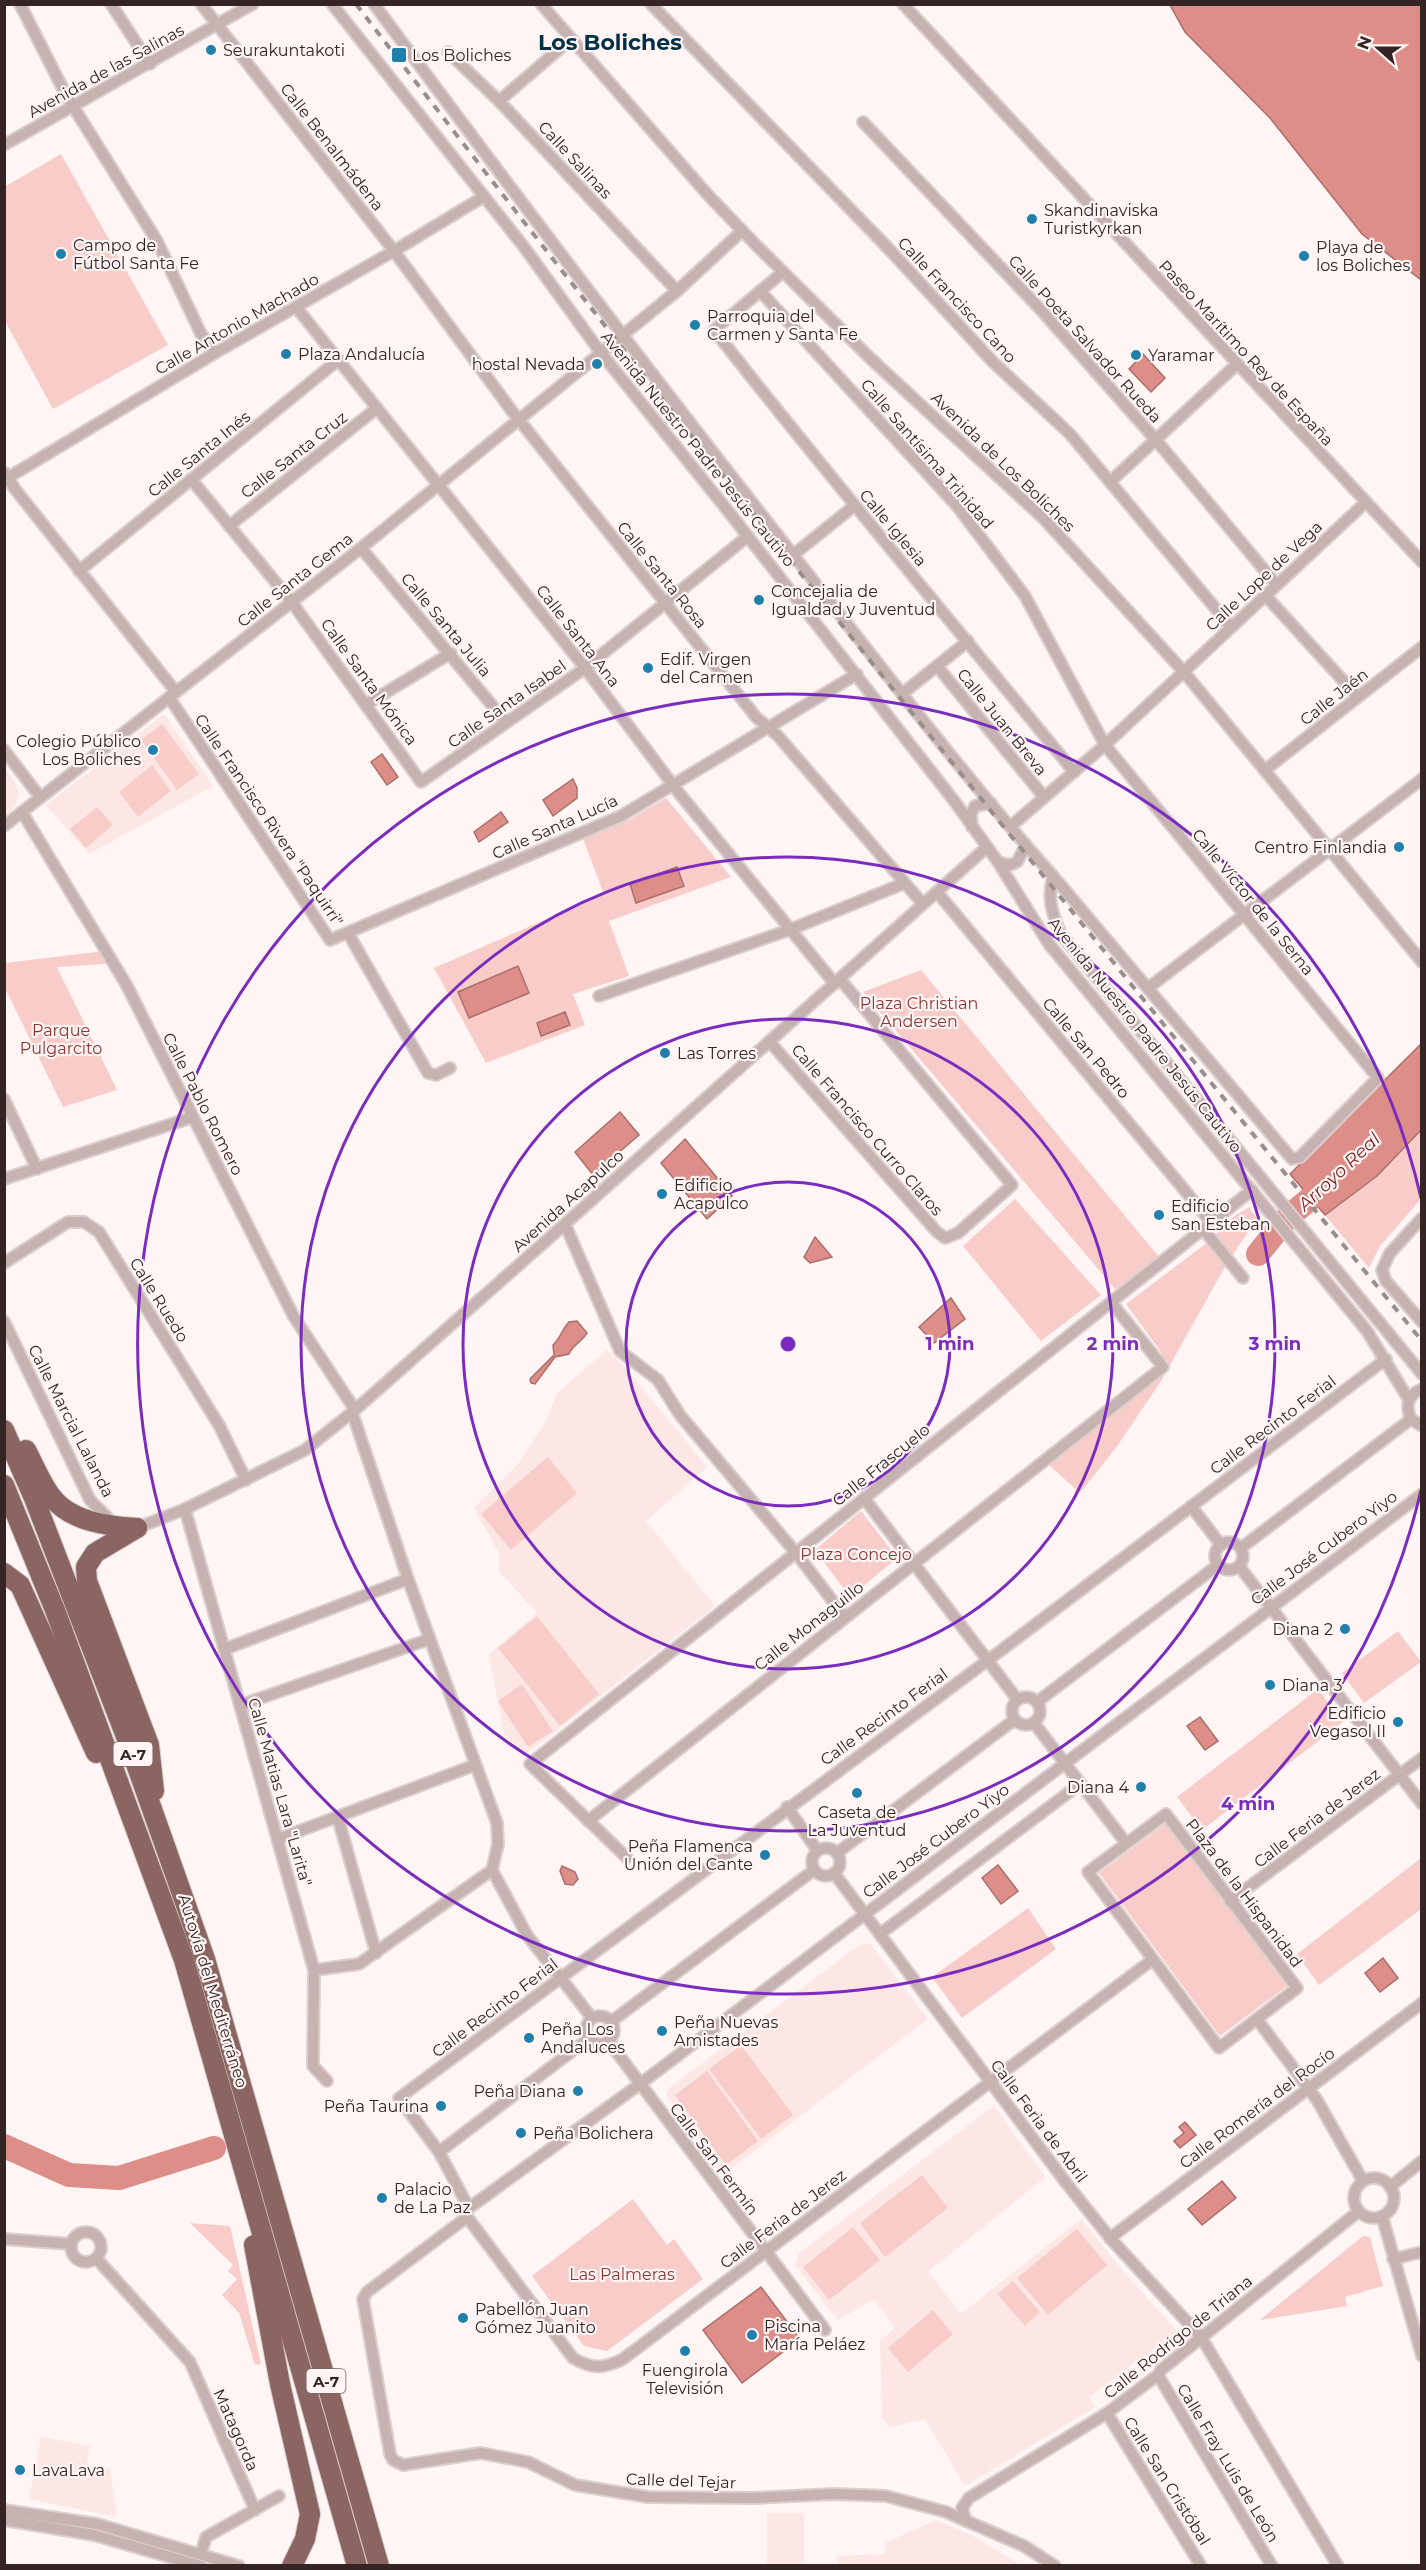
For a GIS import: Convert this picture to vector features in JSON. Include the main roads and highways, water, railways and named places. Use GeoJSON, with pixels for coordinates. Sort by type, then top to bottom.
{"type":"FeatureCollection","features":[{"type":"Feature","properties":{"kind":"highway"},"geometry":{"type":"LineString","coordinates":[[4,1422],[20,1438],[51,1497],[94,1524],[128,1528],[95,1553],[86,1567],[149,1745],[158,1823]]}},
{"type":"Feature","properties":{"kind":"highway","name":"Autovía del Mediterráneo"},"geometry":{"type":"LineString","coordinates":[[4,1430],[64,1574],[158,1823],[205,1959],[379,2565]]}},
{"type":"Feature","properties":{"kind":"highway","name":"Autovía del Mediterráneo"},"geometry":{"type":"LineString","coordinates":[[4,1485],[55,1610],[184,1960],[223,2092],[251,2205]]}},
{"type":"Feature","properties":{"kind":"highway"},"geometry":{"type":"LineString","coordinates":[[4,1509],[27,1543]]}},
{"type":"Feature","properties":{"kind":"highway"},"geometry":{"type":"LineString","coordinates":[[4,1573],[20,1585],[112,1795],[144,1849]]}},
{"type":"Feature","properties":{"kind":"highway"},"geometry":{"type":"LineString","coordinates":[[251,2205],[280,2384],[309,2514],[306,2538],[292,2565]]}},
{"type":"Feature","properties":{"kind":"highway","name":"A-7"},"geometry":{"type":"LineString","coordinates":[[251,2205],[357,2565]]}},
{"type":"Feature","properties":{"kind":"water"},"geometry":{"type":"Polygon","coordinates":[[[1170,5],[1421,5],[1421,280],[1362,234],[1270,118],[1185,32],[1170,5]]]}},
{"type":"Feature","properties":{"kind":"water"},"geometry":{"type":"Polygon","coordinates":[[[1143,354],[1165,378],[1151,392],[1129,369],[1143,354]]]}},
{"type":"Feature","properties":{"kind":"water"},"geometry":{"type":"Polygon","coordinates":[[[382,754],[398,777],[387,785],[371,762],[382,754]]]}},
{"type":"Feature","properties":{"kind":"water"},"geometry":{"type":"Polygon","coordinates":[[[573,779],[577,788],[577,798],[553,816],[543,800],[573,779]]]}},
{"type":"Feature","properties":{"kind":"water"},"geometry":{"type":"Polygon","coordinates":[[[501,812],[508,822],[479,842],[474,832],[501,812]]]}},
{"type":"Feature","properties":{"kind":"water"},"geometry":{"type":"Polygon","coordinates":[[[677,867],[684,886],[636,903],[630,884],[677,867]]]}},
{"type":"Feature","properties":{"kind":"water"},"geometry":{"type":"Polygon","coordinates":[[[518,966],[529,993],[469,1018],[458,992],[518,966]]]}},
{"type":"Feature","properties":{"kind":"water"},"geometry":{"type":"Polygon","coordinates":[[[565,1012],[570,1025],[541,1036],[537,1023],[565,1012]]]}},
{"type":"Feature","properties":{"kind":"water"},"geometry":{"type":"Polygon","coordinates":[[[1421,1044],[1421,1130],[1377,1176],[1325,1215],[1290,1174],[1421,1044]]]}},
{"type":"Feature","properties":{"kind":"water"},"geometry":{"type":"Polygon","coordinates":[[[620,1112],[639,1135],[593,1175],[575,1152],[620,1112]]]}},
{"type":"Feature","properties":{"kind":"water"},"geometry":{"type":"Polygon","coordinates":[[[685,1139],[732,1196],[707,1219],[661,1163],[685,1139]]]}},
{"type":"Feature","properties":{"kind":"water"},"geometry":{"type":"Polygon","coordinates":[[[815,1237],[832,1257],[810,1263],[804,1257],[815,1237]]]}},
{"type":"Feature","properties":{"kind":"water"},"geometry":{"type":"Polygon","coordinates":[[[951,1298],[965,1319],[934,1343],[919,1327],[951,1298]]]}},
{"type":"Feature","properties":{"kind":"water"},"geometry":{"type":"Polygon","coordinates":[[[577,1321],[587,1333],[585,1336],[569,1354],[555,1357],[535,1384],[531,1383],[530,1379],[554,1355],[553,1345],[569,1322],[577,1321]]]}},
{"type":"Feature","properties":{"kind":"water"},"geometry":{"type":"Polygon","coordinates":[[[1200,1717],[1218,1741],[1205,1750],[1187,1726],[1200,1717]]]}},
{"type":"Feature","properties":{"kind":"water"},"geometry":{"type":"Polygon","coordinates":[[[998,1865],[1018,1891],[1001,1904],[982,1878],[998,1865]]]}},
{"type":"Feature","properties":{"kind":"water"},"geometry":{"type":"Polygon","coordinates":[[[562,1866],[575,1872],[578,1879],[573,1885],[565,1884],[560,1871],[562,1866]]]}},
{"type":"Feature","properties":{"kind":"water"},"geometry":{"type":"Polygon","coordinates":[[[1383,1958],[1398,1978],[1380,1992],[1365,1973],[1383,1958]]]}},
{"type":"Feature","properties":{"kind":"water"},"geometry":{"type":"Polygon","coordinates":[[[1185,2122],[1196,2135],[1180,2148],[1174,2141],[1184,2133],[1179,2127],[1185,2122]]]}},
{"type":"Feature","properties":{"kind":"water"},"geometry":{"type":"Polygon","coordinates":[[[1222,2181],[1236,2198],[1202,2225],[1188,2209],[1222,2181]]]}},
{"type":"Feature","properties":{"kind":"water","name":"Piscina María Peláez"},"geometry":{"type":"Polygon","coordinates":[[[761,2287],[800,2339],[742,2383],[703,2330],[761,2287]]]}},
{"type":"Feature","properties":{"kind":"waterway","name":"Arroyo Real"},"geometry":{"type":"LineString","coordinates":[[1258,1254],[1287,1218],[1335,1178]]}},
{"type":"Feature","properties":{"kind":"waterway","name":"Arroyo Real"},"geometry":{"type":"LineString","coordinates":[[4,2146],[69,2175],[119,2178],[214,2148]]}},
{"type":"Feature","properties":{"kind":"railway"},"geometry":{"type":"LineString","coordinates":[[356,4],[618,342],[883,677],[1422,1341]]}},
{"type":"Feature","properties":{"kind":"place","name":"Seurakuntakoti"},"geometry":{"type":"Point","coordinates":[211,50]}},
{"type":"Feature","properties":{"kind":"place","name":"Los Boliches"},"geometry":{"type":"Point","coordinates":[399,55]}},
{"type":"Feature","properties":{"kind":"place","name":"Skandinaviska Turistkyrkan"},"geometry":{"type":"Point","coordinates":[1032,219]}},
{"type":"Feature","properties":{"kind":"place","name":"Campo de Fútbol Santa Fe"},"geometry":{"type":"Point","coordinates":[61,254]}},
{"type":"Feature","properties":{"kind":"place","name":"Playa de los Boliches"},"geometry":{"type":"Point","coordinates":[1304,256]}},
{"type":"Feature","properties":{"kind":"place","name":"Parroquia del Carmen y Santa Fe"},"geometry":{"type":"Point","coordinates":[695,325]}},
{"type":"Feature","properties":{"kind":"place","name":"Plaza Andalucía"},"geometry":{"type":"Point","coordinates":[286,354]}},
{"type":"Feature","properties":{"kind":"place","name":"Yaramar"},"geometry":{"type":"Point","coordinates":[1136,355]}},
{"type":"Feature","properties":{"kind":"place","name":"hostal Nevada"},"geometry":{"type":"Point","coordinates":[597,364]}},
{"type":"Feature","properties":{"kind":"place","name":"Concejalia de Igualdad y Juventud"},"geometry":{"type":"Point","coordinates":[759,600]}},
{"type":"Feature","properties":{"kind":"place","name":"Edif. Virgen del Carmen"},"geometry":{"type":"Point","coordinates":[648,668]}},
{"type":"Feature","properties":{"kind":"place","name":"Colegio Público Los Boliches"},"geometry":{"type":"Point","coordinates":[153,750]}},
{"type":"Feature","properties":{"kind":"place","name":"Centro Finlandia"},"geometry":{"type":"Point","coordinates":[1399,847]}},
{"type":"Feature","properties":{"kind":"place","name":"Las Torres"},"geometry":{"type":"Point","coordinates":[665,1053]}},
{"type":"Feature","properties":{"kind":"place","name":"Edificio Acapulco"},"geometry":{"type":"Point","coordinates":[662,1194]}},
{"type":"Feature","properties":{"kind":"place","name":"Edificio San Esteban"},"geometry":{"type":"Point","coordinates":[1159,1215]}},
{"type":"Feature","properties":{"kind":"place","name":"Diana 2"},"geometry":{"type":"Point","coordinates":[1345,1629]}},
{"type":"Feature","properties":{"kind":"place","name":"Diana 3"},"geometry":{"type":"Point","coordinates":[1270,1685]}},
{"type":"Feature","properties":{"kind":"place","name":"Edificio Vegasol II"},"geometry":{"type":"Point","coordinates":[1398,1722]}},
{"type":"Feature","properties":{"kind":"place","name":"Diana 4"},"geometry":{"type":"Point","coordinates":[1141,1787]}},
{"type":"Feature","properties":{"kind":"place","name":"Caseta de La Juventud"},"geometry":{"type":"Point","coordinates":[857,1793]}},
{"type":"Feature","properties":{"kind":"place","name":"Peña Flamenca Unión del Cante"},"geometry":{"type":"Point","coordinates":[765,1855]}},
{"type":"Feature","properties":{"kind":"place","name":"Peña Nuevas Amistades"},"geometry":{"type":"Point","coordinates":[662,2031]}},
{"type":"Feature","properties":{"kind":"place","name":"Peña Los Andaluces"},"geometry":{"type":"Point","coordinates":[529,2038]}},
{"type":"Feature","properties":{"kind":"place","name":"Peña Diana"},"geometry":{"type":"Point","coordinates":[578,2091]}},
{"type":"Feature","properties":{"kind":"place","name":"Peña Taurina"},"geometry":{"type":"Point","coordinates":[441,2106]}},
{"type":"Feature","properties":{"kind":"place","name":"Peña Bolichera"},"geometry":{"type":"Point","coordinates":[521,2133]}},
{"type":"Feature","properties":{"kind":"place","name":"Palacio de La Paz"},"geometry":{"type":"Point","coordinates":[382,2198]}},
{"type":"Feature","properties":{"kind":"place","name":"Pabellón Juan Gómez Juanito"},"geometry":{"type":"Point","coordinates":[463,2318]}},
{"type":"Feature","properties":{"kind":"place","name":"Piscina María Peláez"},"geometry":{"type":"Point","coordinates":[752,2335]}},
{"type":"Feature","properties":{"kind":"place","name":"Fuengirola Televisión"},"geometry":{"type":"Point","coordinates":[685,2351]}},
{"type":"Feature","properties":{"kind":"place","name":"LavaLava"},"geometry":{"type":"Point","coordinates":[20,2470]}},
{"type":"Feature","properties":{"kind":"district","name":"Los Boliches"},"geometry":{"type":"Point","coordinates":[610,42]}},
{"type":"Feature","properties":{"kind":"park label","name":"Plaza Christian Andersen"},"geometry":{"type":"Point","coordinates":[919,1012]}},
{"type":"Feature","properties":{"kind":"park label","name":"Parque Pulgarcito"},"geometry":{"type":"Point","coordinates":[61,1039]}},
{"type":"Feature","properties":{"kind":"park label","name":"Plaza Concejo"},"geometry":{"type":"Point","coordinates":[856,1554]}},
{"type":"Feature","properties":{"kind":"park label","name":"Las Palmeras"},"geometry":{"type":"Point","coordinates":[622,2274]}}]}
